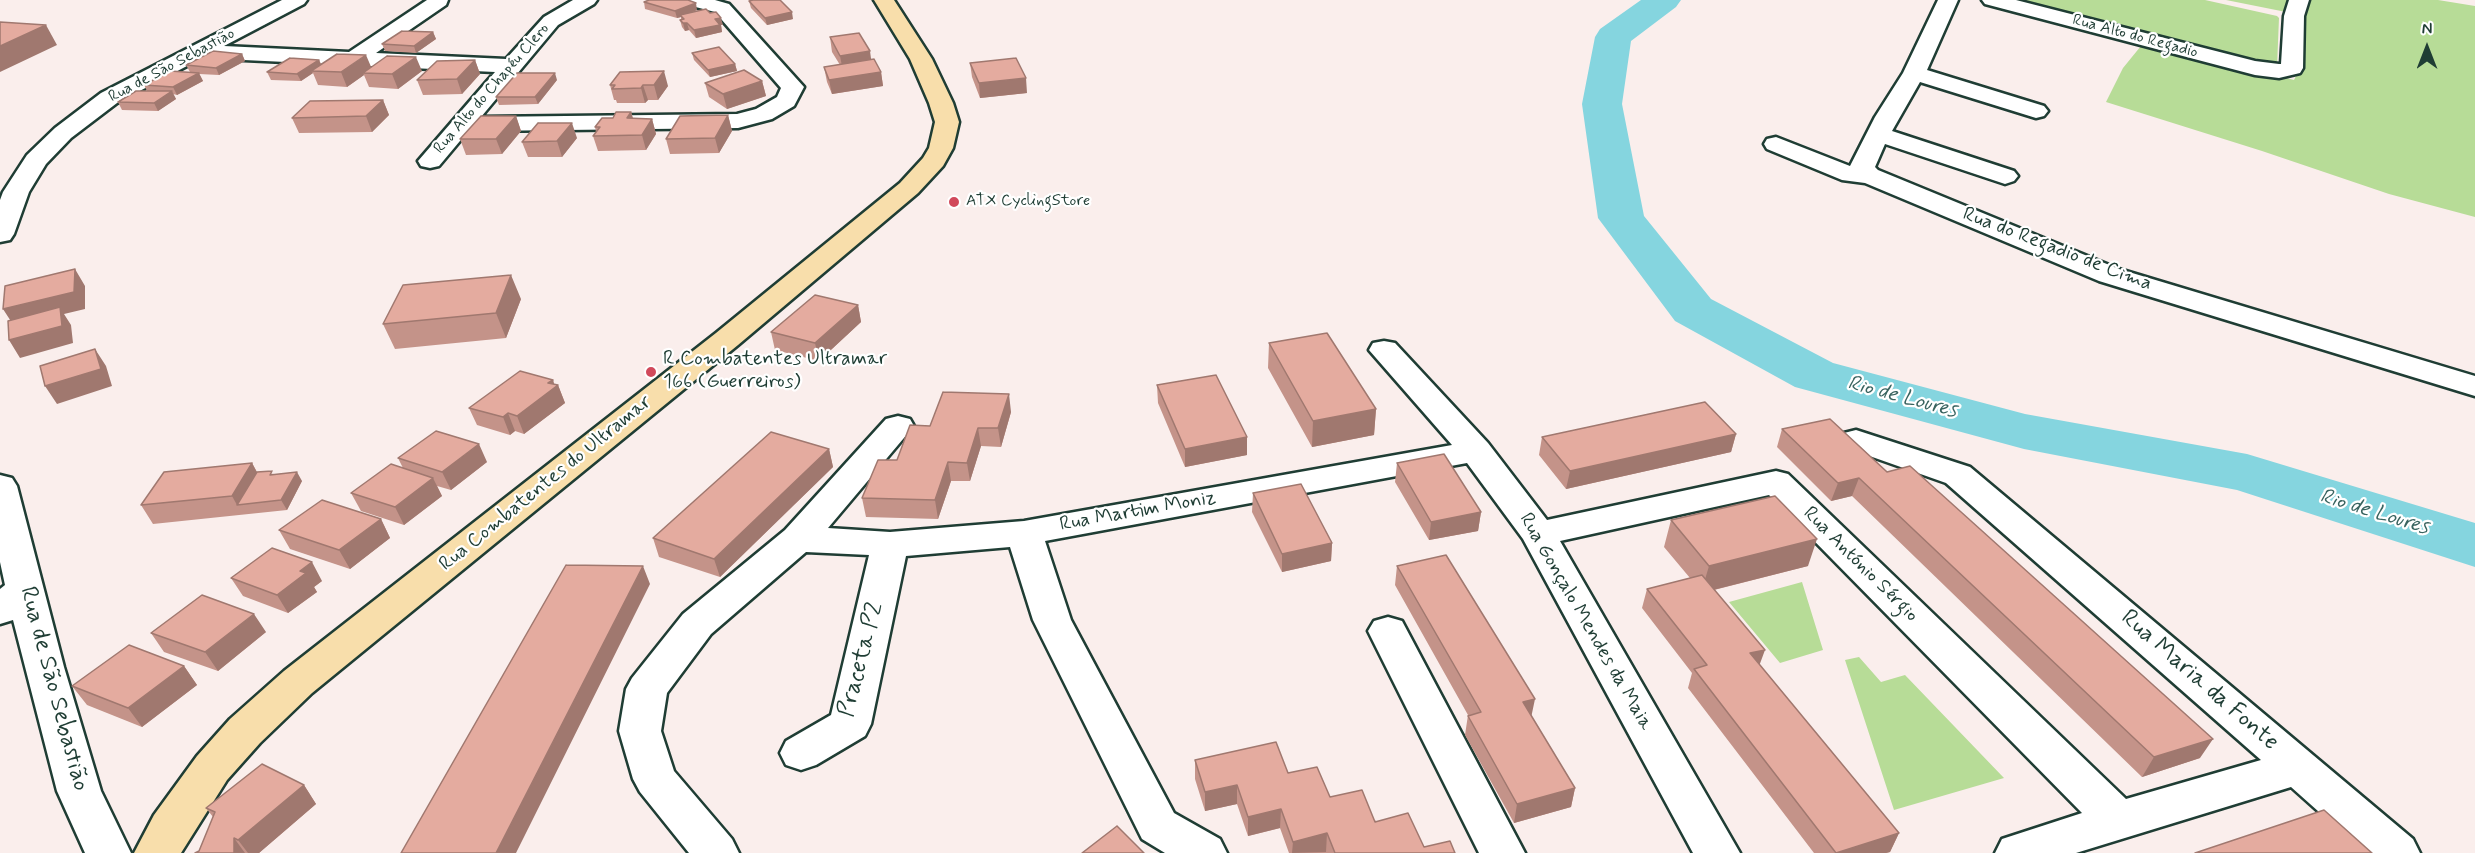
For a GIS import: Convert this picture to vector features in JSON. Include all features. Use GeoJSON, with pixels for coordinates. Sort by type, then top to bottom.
{"type":"FeatureCollection","features":[{"type":"Feature","properties":{"kind":"main road","name":"Rua Combatentes do Ultramar"},"geometry":{"type":"LineString","coordinates":[[157,853],[170,829],[212,768],[244,731],[298,682],[727,339],[909,188],[934,161],[941,148],[947,122],[921,59],[884,0]]}},
{"type":"Feature","properties":{"kind":"street","name":"Rua de São Sebastião"},"geometry":{"type":"LineString","coordinates":[[0,234],[16,192],[36,160],[63,133],[109,98],[297,0]]}},
{"type":"Feature","properties":{"kind":"street","name":"Rua Alto do Chapéu Clero"},"geometry":{"type":"LineString","coordinates":[[430,161],[550,21],[586,0]]}},
{"type":"Feature","properties":{"kind":"street"},"geometry":{"type":"LineString","coordinates":[[464,120],[479,124],[738,121],[765,114],[786,101],[793,87],[722,9],[691,0]]}},
{"type":"Feature","properties":{"kind":"street"},"geometry":{"type":"LineString","coordinates":[[1869,175],[1861,169],[1878,134],[1914,73],[1948,0]]}},
{"type":"Feature","properties":{"kind":"street","name":"Rua Alto do Regadio"},"geometry":{"type":"LineString","coordinates":[[1992,0],[2255,68],[2279,71],[2292,68],[2294,16],[2299,0]]}},
{"type":"Feature","properties":{"kind":"street"},"geometry":{"type":"LineString","coordinates":[[355,58],[439,1]]}},
{"type":"Feature","properties":{"kind":"street"},"geometry":{"type":"LineString","coordinates":[[201,52],[511,66]]}},
{"type":"Feature","properties":{"kind":"street"},"geometry":{"type":"LineString","coordinates":[[1914,73],[2036,111]]}},
{"type":"Feature","properties":{"kind":"street"},"geometry":{"type":"LineString","coordinates":[[1878,134],[2006,176]]}},
{"type":"Feature","properties":{"kind":"street","name":"Rua do Regadio de Cima"},"geometry":{"type":"LineString","coordinates":[[1776,144],[1851,175],[1869,175],[2109,275],[2475,386]]}},
{"type":"Feature","properties":{"kind":"street","name":"Rua Gonçalo Mendes da Maia"},"geometry":{"type":"LineString","coordinates":[[1384,351],[1476,451],[1538,534],[1717,853]]}},
{"type":"Feature","properties":{"kind":"street"},"geometry":{"type":"LineString","coordinates":[[716,853],[655,779],[640,731],[647,689],[697,624],[798,539],[898,426]]}},
{"type":"Feature","properties":{"kind":"street","name":"Rua Maria da Fonte"},"geometry":{"type":"LineString","coordinates":[[1856,440],[1958,475],[2298,767]]}},
{"type":"Feature","properties":{"kind":"street","name":"Rua Martim Moniz"},"geometry":{"type":"LineString","coordinates":[[798,539],[890,544],[961,540],[1024,533],[1476,451]]}},
{"type":"Feature","properties":{"kind":"street","name":"Rua António Sérgio"},"geometry":{"type":"LineString","coordinates":[[1538,534],[1776,482],[2118,820]]}},
{"type":"Feature","properties":{"kind":"street","name":"Rua de São Sebastião"},"geometry":{"type":"LineString","coordinates":[[0,486],[13,599],[44,667],[79,791],[108,853]]}},
{"type":"Feature","properties":{"kind":"street"},"geometry":{"type":"LineString","coordinates":[[1024,533],[1052,620],[1158,826],[1204,853]]}},
{"type":"Feature","properties":{"kind":"street","name":"Praceta P2"},"geometry":{"type":"LineString","coordinates":[[801,753],[850,724],[890,544]]}},
{"type":"Feature","properties":{"kind":"street"},"geometry":{"type":"LineString","coordinates":[[1388,631],[1502,853]]}},
{"type":"Feature","properties":{"kind":"street"},"geometry":{"type":"LineString","coordinates":[[2298,767],[2397,853]]}},
{"type":"Feature","properties":{"kind":"street","name":"Rua Maria da Fonte"},"geometry":{"type":"LineString","coordinates":[[2018,853],[2118,820],[2298,767]]}},
{"type":"Feature","properties":{"kind":"green space"},"geometry":{"type":"Polygon","coordinates":[[[2004,0],[2205,0],[2277,16],[2279,18],[2277,67],[2004,0]]]}},
{"type":"Feature","properties":{"kind":"green space"},"geometry":{"type":"Polygon","coordinates":[[[2226,0],[2438,0],[2475,6],[2475,217],[2389,194],[2106,102],[2123,68],[2145,41],[2294,80],[2297,74],[2301,15],[2226,0]]]}},
{"type":"Feature","properties":{"kind":"green space"},"geometry":{"type":"Polygon","coordinates":[[[1802,582],[1823,650],[1780,663],[1729,602],[1802,582]]]}},
{"type":"Feature","properties":{"kind":"green space"},"geometry":{"type":"Polygon","coordinates":[[[1859,657],[1881,682],[1905,675],[2004,778],[1894,810],[1845,660],[1859,657]]]}},
{"type":"Feature","properties":{"kind":"building"},"geometry":{"type":"Polygon","coordinates":[[[688,0],[696,3],[675,11],[644,2],[688,0]]]}},
{"type":"Feature","properties":{"kind":"building"},"geometry":{"type":"Polygon","coordinates":[[[780,0],[792,12],[765,18],[749,1],[780,0]]]}},
{"type":"Feature","properties":{"kind":"building"},"geometry":{"type":"Polygon","coordinates":[[[706,9],[710,13],[716,12],[721,18],[715,19],[720,25],[694,30],[680,20],[684,19],[680,15],[706,9]]]}},
{"type":"Feature","properties":{"kind":"building"},"geometry":{"type":"Polygon","coordinates":[[[0,22],[46,25],[0,46],[0,22]]]}},
{"type":"Feature","properties":{"kind":"building"},"geometry":{"type":"Polygon","coordinates":[[[402,31],[433,32],[414,46],[382,44],[402,31]]]}},
{"type":"Feature","properties":{"kind":"building"},"geometry":{"type":"Polygon","coordinates":[[[859,33],[870,51],[840,56],[830,37],[859,33]]]}},
{"type":"Feature","properties":{"kind":"building"},"geometry":{"type":"Polygon","coordinates":[[[719,47],[735,64],[708,70],[692,53],[719,47]]]}},
{"type":"Feature","properties":{"kind":"building"},"geometry":{"type":"Polygon","coordinates":[[[213,51],[242,54],[216,68],[186,65],[213,51]]]}},
{"type":"Feature","properties":{"kind":"building"},"geometry":{"type":"Polygon","coordinates":[[[337,54],[366,55],[341,72],[311,71],[337,54]]]}},
{"type":"Feature","properties":{"kind":"building"},"geometry":{"type":"Polygon","coordinates":[[[387,56],[416,57],[392,74],[363,73],[387,56]]]}},
{"type":"Feature","properties":{"kind":"building"},"geometry":{"type":"Polygon","coordinates":[[[290,58],[319,60],[297,74],[267,72],[290,58]]]}},
{"type":"Feature","properties":{"kind":"building"},"geometry":{"type":"Polygon","coordinates":[[[1016,58],[1026,78],[979,83],[970,63],[1016,58]]]}},
{"type":"Feature","properties":{"kind":"building"},"geometry":{"type":"Polygon","coordinates":[[[874,59],[881,72],[829,80],[824,67],[874,59]]]}},
{"type":"Feature","properties":{"kind":"building"},"geometry":{"type":"Polygon","coordinates":[[[475,60],[457,79],[417,80],[437,61],[475,60]]]}},
{"type":"Feature","properties":{"kind":"building"},"geometry":{"type":"Polygon","coordinates":[[[744,70],[762,81],[723,94],[705,83],[744,70]]]}},
{"type":"Feature","properties":{"kind":"building"},"geometry":{"type":"Polygon","coordinates":[[[170,71],[199,73],[173,87],[144,85],[170,71]]]}},
{"type":"Feature","properties":{"kind":"building"},"geometry":{"type":"Polygon","coordinates":[[[664,71],[654,85],[612,89],[615,85],[610,85],[620,72],[664,71]]]}},
{"type":"Feature","properties":{"kind":"building"},"geometry":{"type":"Polygon","coordinates":[[[517,73],[555,73],[535,97],[496,97],[517,73]]]}},
{"type":"Feature","properties":{"kind":"building"},"geometry":{"type":"Polygon","coordinates":[[[136,91],[172,91],[154,103],[118,102],[136,91]]]}},
{"type":"Feature","properties":{"kind":"building"},"geometry":{"type":"Polygon","coordinates":[[[383,100],[366,116],[292,118],[310,101],[383,100]]]}},
{"type":"Feature","properties":{"kind":"building"},"geometry":{"type":"Polygon","coordinates":[[[616,112],[631,112],[627,118],[652,119],[642,135],[593,136],[600,127],[595,127],[602,118],[613,118],[616,112]]]}},
{"type":"Feature","properties":{"kind":"building"},"geometry":{"type":"Polygon","coordinates":[[[728,115],[715,138],[666,139],[680,116],[728,115]]]}},
{"type":"Feature","properties":{"kind":"building"},"geometry":{"type":"Polygon","coordinates":[[[481,116],[516,116],[496,139],[460,139],[481,116]]]}},
{"type":"Feature","properties":{"kind":"building"},"geometry":{"type":"Polygon","coordinates":[[[538,123],[572,123],[557,141],[522,142],[538,123]]]}},
{"type":"Feature","properties":{"kind":"building"},"geometry":{"type":"Polygon","coordinates":[[[75,269],[74,292],[3,309],[5,286],[75,269]]]}},
{"type":"Feature","properties":{"kind":"building"},"geometry":{"type":"Polygon","coordinates":[[[511,275],[496,313],[383,324],[403,285],[511,275]]]}},
{"type":"Feature","properties":{"kind":"building"},"geometry":{"type":"Polygon","coordinates":[[[815,295],[858,305],[815,343],[771,332],[815,295]]]}},
{"type":"Feature","properties":{"kind":"building"},"geometry":{"type":"Polygon","coordinates":[[[60,307],[62,326],[9,340],[8,321],[60,307]]]}},
{"type":"Feature","properties":{"kind":"building"},"geometry":{"type":"Polygon","coordinates":[[[1327,333],[1376,409],[1313,421],[1269,343],[1327,333]]]}},
{"type":"Feature","properties":{"kind":"building"},"geometry":{"type":"Polygon","coordinates":[[[95,349],[101,369],[45,386],[40,366],[95,349]]]}},
{"type":"Feature","properties":{"kind":"building"},"geometry":{"type":"Polygon","coordinates":[[[520,371],[553,380],[548,383],[558,385],[517,416],[508,413],[503,417],[469,408],[520,371]]]}},
{"type":"Feature","properties":{"kind":"building"},"geometry":{"type":"Polygon","coordinates":[[[1216,375],[1247,437],[1185,449],[1157,385],[1216,375]]]}},
{"type":"Feature","properties":{"kind":"building"},"geometry":{"type":"Polygon","coordinates":[[[943,392],[1009,394],[998,428],[978,428],[967,463],[948,462],[935,500],[862,498],[878,460],[897,460],[910,425],[930,426],[943,392]]]}},
{"type":"Feature","properties":{"kind":"building"},"geometry":{"type":"Polygon","coordinates":[[[1705,402],[1736,434],[1570,471],[1542,437],[1705,402]]]}},
{"type":"Feature","properties":{"kind":"building"},"geometry":{"type":"Polygon","coordinates":[[[1830,419],[1887,472],[1910,466],[2213,739],[2154,757],[1859,478],[1838,483],[1782,429],[1830,419]]]}},
{"type":"Feature","properties":{"kind":"building"},"geometry":{"type":"Polygon","coordinates":[[[436,431],[479,444],[442,472],[398,458],[436,431]]]}},
{"type":"Feature","properties":{"kind":"building"},"geometry":{"type":"Polygon","coordinates":[[[771,432],[829,449],[714,559],[653,538],[771,432]]]}},
{"type":"Feature","properties":{"kind":"building"},"geometry":{"type":"Polygon","coordinates":[[[1444,454],[1481,512],[1431,522],[1397,463],[1444,454]]]}},
{"type":"Feature","properties":{"kind":"building"},"geometry":{"type":"Polygon","coordinates":[[[252,463],[232,496],[141,505],[164,472],[252,463]]]}},
{"type":"Feature","properties":{"kind":"building"},"geometry":{"type":"Polygon","coordinates":[[[391,464],[433,478],[395,507],[351,493],[391,464]]]}},
{"type":"Feature","properties":{"kind":"building"},"geometry":{"type":"Polygon","coordinates":[[[272,471],[270,475],[297,472],[281,500],[237,505],[257,472],[272,471]]]}},
{"type":"Feature","properties":{"kind":"building"},"geometry":{"type":"Polygon","coordinates":[[[1301,484],[1332,543],[1282,554],[1253,493],[1301,484]]]}},
{"type":"Feature","properties":{"kind":"building"},"geometry":{"type":"Polygon","coordinates":[[[1775,496],[1817,539],[1709,566],[1671,520],[1775,496]]]}},
{"type":"Feature","properties":{"kind":"building"},"geometry":{"type":"Polygon","coordinates":[[[322,500],[381,519],[339,550],[279,530],[322,500]]]}},
{"type":"Feature","properties":{"kind":"building"},"geometry":{"type":"Polygon","coordinates":[[[272,548],[312,562],[300,571],[306,573],[277,595],[231,578],[272,548]]]}},
{"type":"Feature","properties":{"kind":"building"},"geometry":{"type":"Polygon","coordinates":[[[1446,555],[1535,699],[1523,702],[1575,788],[1517,804],[1468,716],[1481,712],[1397,566],[1446,555]]]}},
{"type":"Feature","properties":{"kind":"building"},"geometry":{"type":"Polygon","coordinates":[[[566,565],[643,566],[496,853],[401,853],[566,565]]]}},
{"type":"Feature","properties":{"kind":"building"},"geometry":{"type":"Polygon","coordinates":[[[1702,575],[1765,650],[1750,653],[1899,833],[1836,853],[1694,669],[1707,665],[1647,589],[1702,575]]]}},
{"type":"Feature","properties":{"kind":"building"},"geometry":{"type":"Polygon","coordinates":[[[202,595],[254,614],[205,652],[151,633],[202,595]]]}},
{"type":"Feature","properties":{"kind":"building"},"geometry":{"type":"Polygon","coordinates":[[[129,645],[184,666],[128,708],[72,686],[129,645]]]}},
{"type":"Feature","properties":{"kind":"building"},"geometry":{"type":"Polygon","coordinates":[[[1276,742],[1288,773],[1317,767],[1330,797],[1362,790],[1375,822],[1408,813],[1424,847],[1450,841],[1455,853],[1335,853],[1327,833],[1293,842],[1281,809],[1248,817],[1237,785],[1205,792],[1195,760],[1276,742]]]}},
{"type":"Feature","properties":{"kind":"building"},"geometry":{"type":"Polygon","coordinates":[[[262,764],[304,785],[238,840],[234,838],[234,853],[195,853],[199,851],[215,812],[206,808],[262,764]]]}},
{"type":"Feature","properties":{"kind":"building"},"geometry":{"type":"Polygon","coordinates":[[[2324,810],[2372,853],[2195,853],[2324,810]]]}},
{"type":"Feature","properties":{"kind":"building"},"geometry":{"type":"Polygon","coordinates":[[[1117,826],[1144,853],[1082,853],[1117,826]]]}},
{"type":"Feature","properties":{"kind":"waterway","name":"Rio de Loures"},"geometry":{"type":"LineString","coordinates":[[1664,0],[1613,37],[1602,104],[1621,218],[1693,310],[1814,375],[2024,431],[2247,473],[2475,545]]}},
{"type":"Feature","properties":{"kind":"place","name":"ATX CyclingStore"},"geometry":{"type":"Point","coordinates":[954,202]}},
{"type":"Feature","properties":{"kind":"place","name":"R Combatentes Ultramar 166 (Guerreiros)"},"geometry":{"type":"Point","coordinates":[651,372]}}]}
